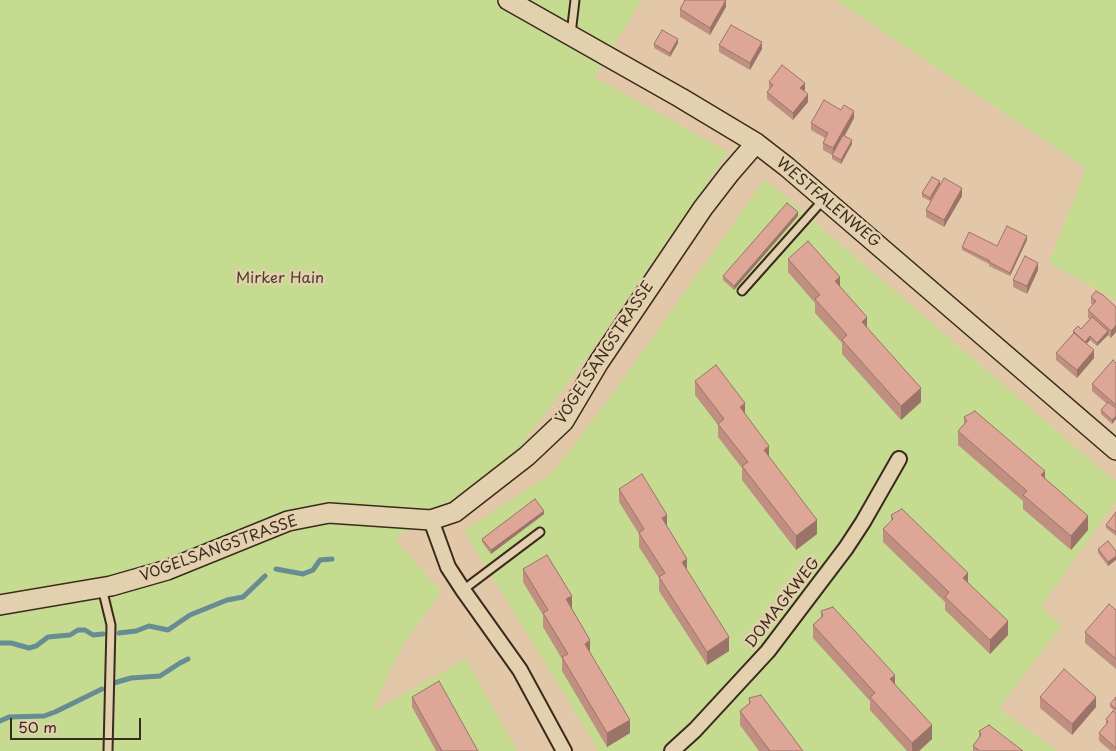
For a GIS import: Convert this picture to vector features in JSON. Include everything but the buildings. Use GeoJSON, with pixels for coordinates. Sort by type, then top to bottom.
{"type":"FeatureCollection","features":[{"type":"Feature","properties":{"kind":"street","name":"WESTFALENWEG"},"geometry":{"type":"LineString","coordinates":[[508,0],[681,98],[756,143],[824,198],[1116,450]]}},
{"type":"Feature","properties":{"kind":"street","name":"VOGELSANGSTRASSE"},"geometry":{"type":"LineString","coordinates":[[0,605],[102,587],[167,570],[288,521],[329,513],[431,520],[455,512],[527,456],[564,421],[599,362],[703,208],[756,143]]}},
{"type":"Feature","properties":{"kind":"street","name":"DOMAGKWEG"},"geometry":{"type":"LineString","coordinates":[[672,751],[695,730],[768,651],[850,541],[900,459]]}},
{"type":"Feature","properties":{"kind":"street"},"geometry":{"type":"LineString","coordinates":[[431,520],[448,567],[520,670],[564,751]]}},
{"type":"Feature","properties":{"kind":"lane"},"geometry":{"type":"LineString","coordinates":[[571,36],[574,0]]}},
{"type":"Feature","properties":{"kind":"lane"},"geometry":{"type":"LineString","coordinates":[[742,291],[824,198]]}},
{"type":"Feature","properties":{"kind":"lane"},"geometry":{"type":"LineString","coordinates":[[463,590],[540,532]]}},
{"type":"Feature","properties":{"kind":"lane"},"geometry":{"type":"LineString","coordinates":[[102,587],[111,625],[108,751]]}},
{"type":"Feature","properties":{"kind":"green space","name":"Mirker Hain"},"geometry":{"type":"Polygon","coordinates":[[[0,0],[642,0],[594,77],[728,152],[591,352],[513,457],[395,539],[441,592],[403,644],[378,696],[374,711],[466,659],[517,751],[0,751],[0,0]]]}},
{"type":"Feature","properties":{"kind":"green space"},"geometry":{"type":"Polygon","coordinates":[[[836,0],[1116,0],[1116,300],[1049,263],[1086,168],[836,0]]]}},
{"type":"Feature","properties":{"kind":"green space"},"geometry":{"type":"Polygon","coordinates":[[[765,179],[1116,482],[1116,501],[1041,607],[1062,625],[999,708],[1057,751],[599,751],[464,531],[553,472],[606,403],[765,179]]]}},
{"type":"Feature","properties":{"kind":"waterway"},"geometry":{"type":"LineString","coordinates":[[276,569],[303,574],[313,570],[320,560],[332,559]]}},
{"type":"Feature","properties":{"kind":"waterway"},"geometry":{"type":"LineString","coordinates":[[119,633],[136,631],[149,626],[168,630],[190,615],[227,600],[243,597],[265,576]]}},
{"type":"Feature","properties":{"kind":"waterway"},"geometry":{"type":"LineString","coordinates":[[0,643],[11,643],[29,648],[36,646],[48,637],[70,635],[78,630],[85,630],[93,635],[103,634]]}},
{"type":"Feature","properties":{"kind":"waterway"},"geometry":{"type":"LineString","coordinates":[[114,683],[131,678],[160,676],[188,659]]}},
{"type":"Feature","properties":{"kind":"waterway"},"geometry":{"type":"LineString","coordinates":[[0,721],[9,717],[44,716],[102,689]]}}]}
